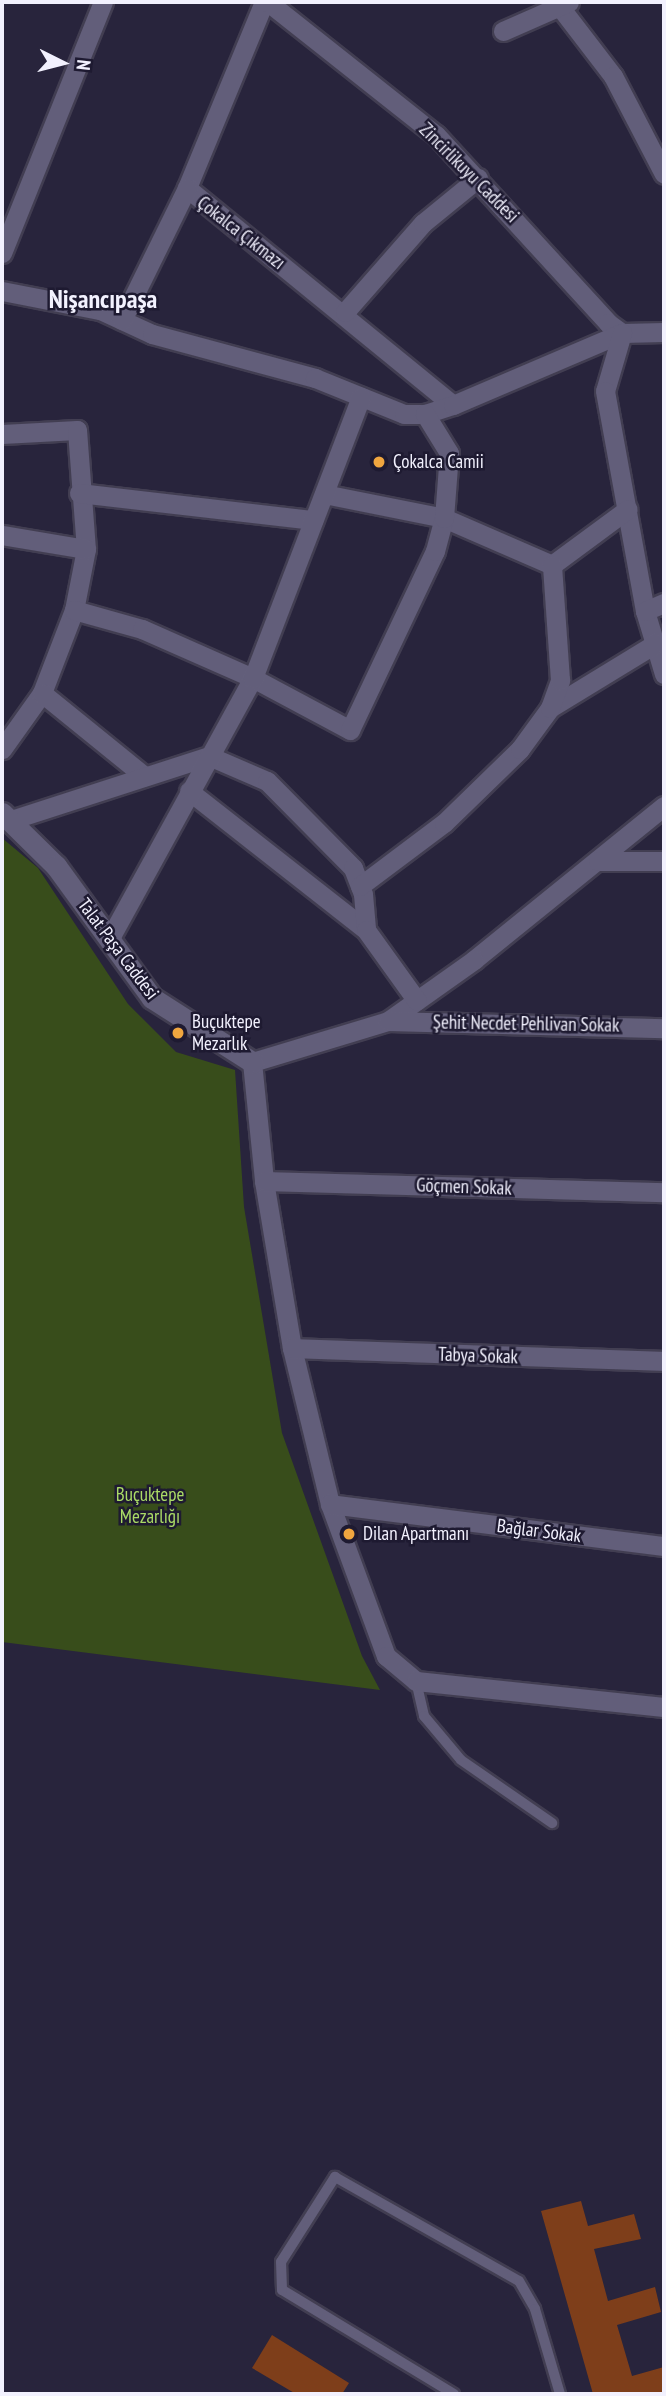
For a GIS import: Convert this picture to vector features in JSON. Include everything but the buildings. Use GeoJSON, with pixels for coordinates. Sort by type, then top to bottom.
{"type":"FeatureCollection","features":[{"type":"Feature","properties":{"kind":"main road","name":"Talat Paşa Caddesi"},"geometry":{"type":"LineString","coordinates":[[6,816],[111,936],[152,998],[252,1062]]}},
{"type":"Feature","properties":{"kind":"street"},"geometry":{"type":"LineString","coordinates":[[2,253],[103,2]]}},
{"type":"Feature","properties":{"kind":"street","name":"Zincirlikuyu Caddesi"},"geometry":{"type":"LineString","coordinates":[[266,2],[436,135],[622,333]]}},
{"type":"Feature","properties":{"kind":"street","name":"Çokalca Çıkmazı"},"geometry":{"type":"LineString","coordinates":[[266,2],[187,188],[345,313],[453,405]]}},
{"type":"Feature","properties":{"kind":"street"},"geometry":{"type":"LineString","coordinates":[[503,31],[565,4],[612,76],[664,174]]}},
{"type":"Feature","properties":{"kind":"street"},"geometry":{"type":"LineString","coordinates":[[345,313],[423,223],[478,178]]}},
{"type":"Feature","properties":{"kind":"street"},"geometry":{"type":"LineString","coordinates":[[122,320],[187,188]]}},
{"type":"Feature","properties":{"kind":"street"},"geometry":{"type":"LineString","coordinates":[[2,291],[100,310],[152,334],[315,378],[404,414],[425,414],[453,405],[622,333],[664,332]]}},
{"type":"Feature","properties":{"kind":"street"},"geometry":{"type":"LineString","coordinates":[[622,333],[605,391],[645,611],[664,674]]}},
{"type":"Feature","properties":{"kind":"street"},"geometry":{"type":"LineString","coordinates":[[111,936],[253,678],[361,397]]}},
{"type":"Feature","properties":{"kind":"street"},"geometry":{"type":"LineString","coordinates":[[75,610],[142,629],[253,678],[351,730],[435,551],[444,517],[449,453],[425,414]]}},
{"type":"Feature","properties":{"kind":"street"},"geometry":{"type":"LineString","coordinates":[[2,434],[77,430],[79,493],[86,549],[75,610],[43,693],[2,749]]}},
{"type":"Feature","properties":{"kind":"street"},"geometry":{"type":"LineString","coordinates":[[79,493],[313,520]]}},
{"type":"Feature","properties":{"kind":"street"},"geometry":{"type":"LineString","coordinates":[[324,494],[444,517],[552,565]]}},
{"type":"Feature","properties":{"kind":"street"},"geometry":{"type":"LineString","coordinates":[[552,565],[628,509]]}},
{"type":"Feature","properties":{"kind":"street"},"geometry":{"type":"LineString","coordinates":[[2,535],[86,549]]}},
{"type":"Feature","properties":{"kind":"street"},"geometry":{"type":"LineString","coordinates":[[360,886],[444,823],[520,749],[550,708],[560,680],[552,565]]}},
{"type":"Feature","properties":{"kind":"street"},"geometry":{"type":"LineString","coordinates":[[645,611],[664,603]]}},
{"type":"Feature","properties":{"kind":"street"},"geometry":{"type":"LineString","coordinates":[[550,708],[655,644]]}},
{"type":"Feature","properties":{"kind":"street"},"geometry":{"type":"LineString","coordinates":[[43,693],[144,776]]}},
{"type":"Feature","properties":{"kind":"street"},"geometry":{"type":"LineString","coordinates":[[6,816],[209,756],[267,781],[353,868],[360,886],[366,930]]}},
{"type":"Feature","properties":{"kind":"street"},"geometry":{"type":"LineString","coordinates":[[189,791],[366,930],[417,1001]]}},
{"type":"Feature","properties":{"kind":"street"},"geometry":{"type":"LineString","coordinates":[[664,806],[597,861],[388,1021],[252,1062],[264,1181],[292,1348],[330,1504],[386,1656],[416,1681],[664,1707]]}},
{"type":"Feature","properties":{"kind":"street"},"geometry":{"type":"LineString","coordinates":[[597,861],[664,861]]}},
{"type":"Feature","properties":{"kind":"street","name":"Şehit Necdet Pehlivan Sokak"},"geometry":{"type":"LineString","coordinates":[[388,1021],[664,1028]]}},
{"type":"Feature","properties":{"kind":"street","name":"Göçmen Sokak"},"geometry":{"type":"LineString","coordinates":[[264,1181],[664,1192]]}},
{"type":"Feature","properties":{"kind":"street","name":"Tabya Sokak"},"geometry":{"type":"LineString","coordinates":[[292,1348],[664,1361]]}},
{"type":"Feature","properties":{"kind":"street","name":"Bağlar Sokak"},"geometry":{"type":"LineString","coordinates":[[330,1504],[664,1546]]}},
{"type":"Feature","properties":{"kind":"lane"},"geometry":{"type":"LineString","coordinates":[[416,1681],[424,1716],[461,1759],[552,1823]]}},
{"type":"Feature","properties":{"kind":"lane"},"geometry":{"type":"LineString","coordinates":[[454,2394],[282,2290],[281,2262],[335,2177],[519,2281],[535,2309],[560,2394]]}},
{"type":"Feature","properties":{"kind":"green space","name":"Buçuktepe Mezarlığı"},"geometry":{"type":"Polygon","coordinates":[[[2,838],[38,868],[128,1004],[176,1052],[235,1070],[244,1207],[282,1433],[362,1656],[380,1690],[2,1642],[2,838]]]}},
{"type":"Feature","properties":{"kind":"place","name":"Çokalca Camii"},"geometry":{"type":"Point","coordinates":[379,462]}},
{"type":"Feature","properties":{"kind":"place","name":"Buçuktepe Mezarlık"},"geometry":{"type":"Point","coordinates":[178,1033]}},
{"type":"Feature","properties":{"kind":"place","name":"Dilan Apartmanı"},"geometry":{"type":"Point","coordinates":[349,1534]}},
{"type":"Feature","properties":{"kind":"district","name":"Nişancıpaşa"},"geometry":{"type":"Point","coordinates":[103,299]}}]}
